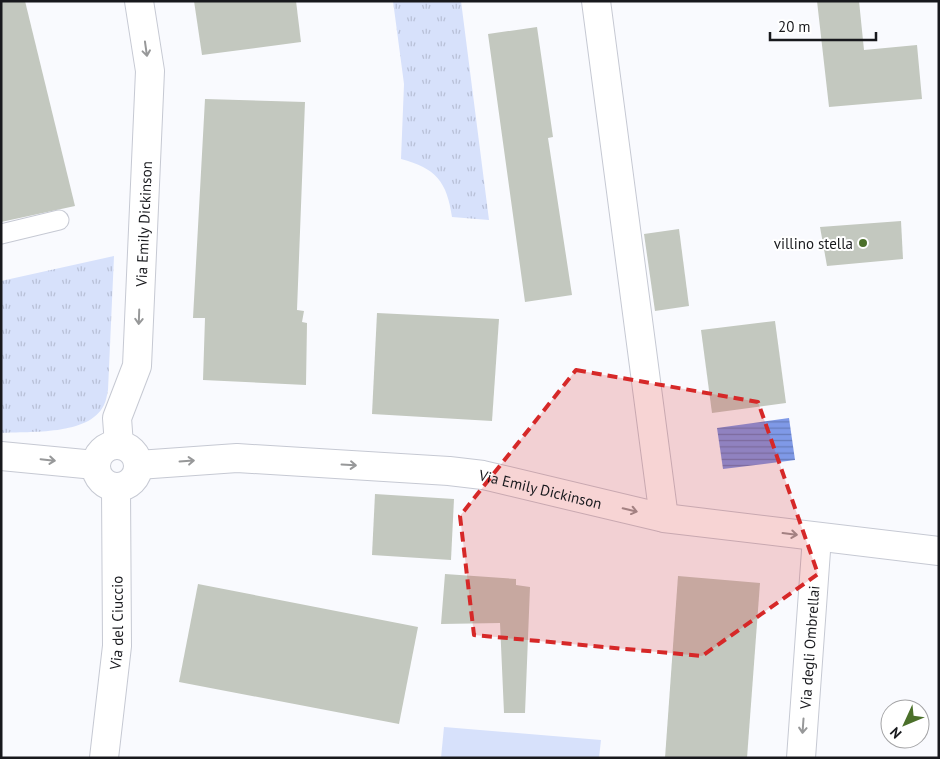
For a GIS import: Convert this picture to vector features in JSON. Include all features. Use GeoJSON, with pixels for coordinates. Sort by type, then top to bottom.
{"type":"FeatureCollection","features":[{"type":"Feature","properties":{"kind":"street","name":"Via Emily Dickinson"},"geometry":{"type":"LineString","coordinates":[[119,445],[117,418],[137,366],[150,71],[139,1]]}},
{"type":"Feature","properties":{"kind":"street"},"geometry":{"type":"LineString","coordinates":[[596,1],[664,518]]}},
{"type":"Feature","properties":{"kind":"street"},"geometry":{"type":"LineString","coordinates":[[112,445],[119,445],[130,449],[138,465],[134,479],[124,487],[116,488],[104,483],[96,472],[95,465],[100,452],[112,445]]}},
{"type":"Feature","properties":{"kind":"street"},"geometry":{"type":"LineString","coordinates":[[1,456],[95,465]]}},
{"type":"Feature","properties":{"kind":"street","name":"Via Emily Dickinson"},"geometry":{"type":"LineString","coordinates":[[138,465],[237,458],[448,471],[483,475],[664,518],[939,551]]}},
{"type":"Feature","properties":{"kind":"street","name":"Via del Ciuccio"},"geometry":{"type":"LineString","coordinates":[[104,758],[117,646],[116,488]]}},
{"type":"Feature","properties":{"kind":"street","name":"Via degli Ombrellai"},"geometry":{"type":"LineString","coordinates":[[801,758],[817,537]]}},
{"type":"Feature","properties":{"kind":"lane"},"geometry":{"type":"LineString","coordinates":[[1,234],[59,220]]}},
{"type":"Feature","properties":{"kind":"highlighted area"},"geometry":{"type":"Polygon","coordinates":[[[576,370],[758,402],[818,574],[702,656],[474,635],[460,516],[576,370]]]}},
{"type":"Feature","properties":{"kind":"green space"},"geometry":{"type":"Polygon","coordinates":[[[393,1],[461,1],[489,220],[452,217],[447,194],[438,178],[423,167],[401,159],[404,84],[393,1]]]}},
{"type":"Feature","properties":{"kind":"green space"},"geometry":{"type":"Polygon","coordinates":[[[114,256],[108,390],[104,405],[96,415],[86,422],[72,427],[58,430],[1,433],[1,281],[114,256]]]}},
{"type":"Feature","properties":{"kind":"green space"},"geometry":{"type":"Polygon","coordinates":[[[444,727],[601,740],[599,758],[441,758],[444,727]]]}},
{"type":"Feature","properties":{"kind":"water"},"geometry":{"type":"Polygon","coordinates":[[[789,418],[795,460],[723,469],[717,428],[789,418]]]}},
{"type":"Feature","properties":{"kind":"building"},"geometry":{"type":"Polygon","coordinates":[[[1,1],[25,1],[75,206],[1,222],[1,1]]]}},
{"type":"Feature","properties":{"kind":"building"},"geometry":{"type":"Polygon","coordinates":[[[194,1],[296,1],[301,42],[202,55],[194,1]]]}},
{"type":"Feature","properties":{"kind":"building"},"geometry":{"type":"Polygon","coordinates":[[[817,1],[859,1],[864,50],[917,45],[922,99],[829,107],[817,1]]]}},
{"type":"Feature","properties":{"kind":"building"},"geometry":{"type":"Polygon","coordinates":[[[537,27],[553,137],[548,138],[572,295],[525,302],[488,34],[537,27]]]}},
{"type":"Feature","properties":{"kind":"building"},"geometry":{"type":"Polygon","coordinates":[[[205,99],[305,102],[297,310],[304,311],[302,322],[307,323],[306,385],[203,380],[205,318],[193,318],[205,99]]]}},
{"type":"Feature","properties":{"kind":"building","name":"villino stella"},"geometry":{"type":"Polygon","coordinates":[[[901,221],[903,259],[827,266],[820,227],[901,221]]]}},
{"type":"Feature","properties":{"kind":"building"},"geometry":{"type":"Polygon","coordinates":[[[679,229],[689,306],[655,311],[644,234],[679,229]]]}},
{"type":"Feature","properties":{"kind":"building"},"geometry":{"type":"Polygon","coordinates":[[[377,313],[499,319],[492,421],[372,414],[377,313]]]}},
{"type":"Feature","properties":{"kind":"building"},"geometry":{"type":"Polygon","coordinates":[[[775,321],[786,403],[712,413],[701,330],[775,321]]]}},
{"type":"Feature","properties":{"kind":"building"},"geometry":{"type":"Polygon","coordinates":[[[375,494],[454,499],[451,560],[372,555],[375,494]]]}},
{"type":"Feature","properties":{"kind":"building"},"geometry":{"type":"Polygon","coordinates":[[[445,574],[516,579],[516,585],[530,587],[525,713],[504,713],[500,623],[441,624],[445,574]]]}},
{"type":"Feature","properties":{"kind":"building"},"geometry":{"type":"Polygon","coordinates":[[[678,576],[760,583],[747,758],[665,758],[678,576]]]}},
{"type":"Feature","properties":{"kind":"building"},"geometry":{"type":"Polygon","coordinates":[[[198,584],[418,627],[399,724],[179,682],[198,584]]]}},
{"type":"Feature","properties":{"kind":"place","name":"villino stella"},"geometry":{"type":"Point","coordinates":[863,243]}}]}
